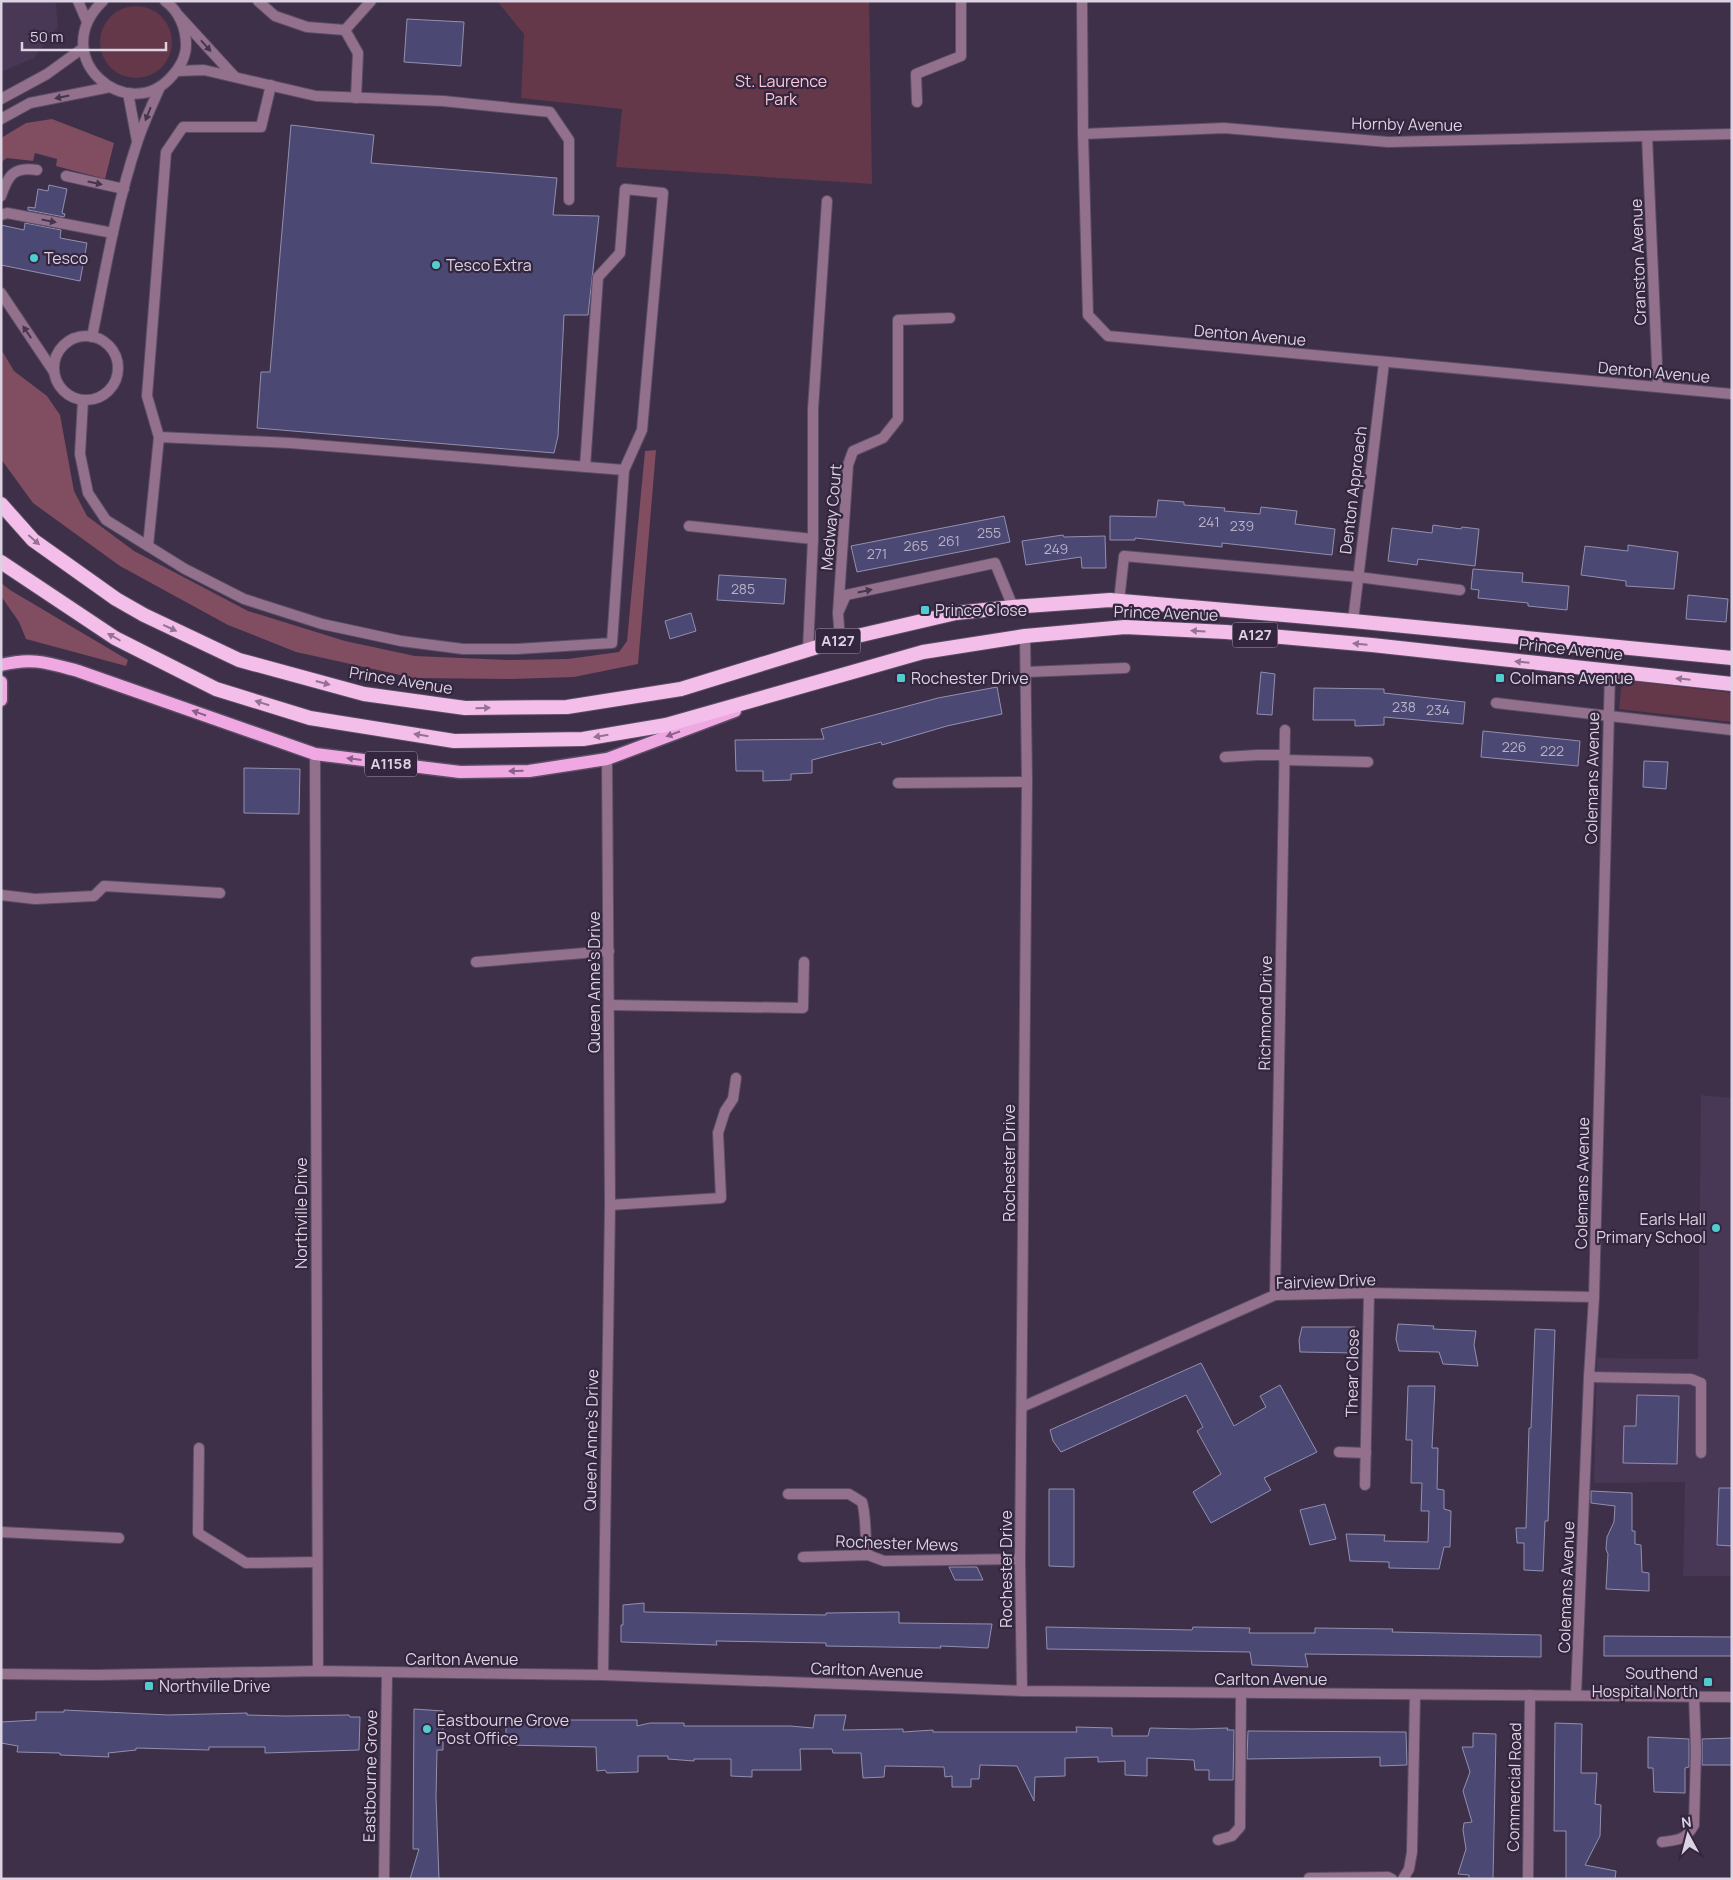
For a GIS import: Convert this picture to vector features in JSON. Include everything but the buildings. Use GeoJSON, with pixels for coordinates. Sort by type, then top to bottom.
{"type":"FeatureCollection","features":[{"type":"Feature","properties":{"kind":"highway","name":"Prince Avenue"},"geometry":{"type":"LineString","coordinates":[[1,504],[33,540],[116,599],[144,615],[239,660],[364,694],[465,708],[567,707],[681,690],[840,640],[956,613],[1110,600],[1353,621],[1732,658]]}},
{"type":"Feature","properties":{"kind":"highway","name":"Prince Avenue"},"geometry":{"type":"LineString","coordinates":[[1,562],[115,638],[216,689],[310,718],[454,741],[583,739],[666,725],[923,652],[1025,636],[1125,627],[1226,632],[1372,645],[1732,684]]}},
{"type":"Feature","properties":{"kind":"main road","name":"Prince Avenue"},"geometry":{"type":"LineString","coordinates":[[1,665],[26,660],[41,661],[78,671],[315,754],[460,772],[529,771],[607,759],[784,691]]}},
{"type":"Feature","properties":{"kind":"main road"},"geometry":{"type":"LineString","coordinates":[[1,682],[1,700]]}},
{"type":"Feature","properties":{"kind":"street"},"geometry":{"type":"LineString","coordinates":[[78,1],[87,22]]}},
{"type":"Feature","properties":{"kind":"street"},"geometry":{"type":"LineString","coordinates":[[103,1],[94,10],[87,22],[84,48],[91,69],[99,79],[110,87],[128,93],[144,92],[160,87],[177,70],[183,59],[186,47],[185,30],[178,15]]}},
{"type":"Feature","properties":{"kind":"street"},"geometry":{"type":"LineString","coordinates":[[165,1],[234,76]]}},
{"type":"Feature","properties":{"kind":"street"},"geometry":{"type":"LineString","coordinates":[[258,1],[276,16],[307,27],[345,30]]}},
{"type":"Feature","properties":{"kind":"street"},"geometry":{"type":"LineString","coordinates":[[345,30],[371,1]]}},
{"type":"Feature","properties":{"kind":"street"},"geometry":{"type":"LineString","coordinates":[[917,102],[916,74],[961,56],[961,1]]}},
{"type":"Feature","properties":{"kind":"street","name":"Denton Avenue"},"geometry":{"type":"LineString","coordinates":[[1082,1],[1083,134],[1088,315],[1108,336],[1732,394]]}},
{"type":"Feature","properties":{"kind":"street"},"geometry":{"type":"LineString","coordinates":[[345,30],[358,53],[356,98]]}},
{"type":"Feature","properties":{"kind":"street"},"geometry":{"type":"LineString","coordinates":[[1,99],[47,74],[84,48]]}},
{"type":"Feature","properties":{"kind":"street"},"geometry":{"type":"LineString","coordinates":[[177,70],[204,70],[316,96],[443,101],[550,112],[569,140],[569,200]]}},
{"type":"Feature","properties":{"kind":"street"},"geometry":{"type":"LineString","coordinates":[[148,546],[159,437],[146,396],[166,152],[183,127],[261,127],[271,86]]}},
{"type":"Feature","properties":{"kind":"street"},"geometry":{"type":"LineString","coordinates":[[1,118],[30,103],[110,87]]}},
{"type":"Feature","properties":{"kind":"street"},"geometry":{"type":"LineString","coordinates":[[92,337],[124,189],[137,142],[160,87]]}},
{"type":"Feature","properties":{"kind":"street"},"geometry":{"type":"LineString","coordinates":[[128,93],[137,142]]}},
{"type":"Feature","properties":{"kind":"street","name":"Hornby Avenue"},"geometry":{"type":"LineString","coordinates":[[1083,134],[1224,128],[1388,142],[1732,134]]}},
{"type":"Feature","properties":{"kind":"street","name":"Cranston Avenue"},"geometry":{"type":"LineString","coordinates":[[1647,136],[1658,387]]}},
{"type":"Feature","properties":{"kind":"street"},"geometry":{"type":"LineString","coordinates":[[1,196],[7,178],[14,172],[28,168],[37,170]]}},
{"type":"Feature","properties":{"kind":"street"},"geometry":{"type":"LineString","coordinates":[[66,176],[124,189]]}},
{"type":"Feature","properties":{"kind":"street"},"geometry":{"type":"LineString","coordinates":[[83,400],[80,454],[88,493],[106,520],[185,569],[244,599],[322,624],[348,630],[401,641],[463,649],[517,649],[612,643],[624,470],[642,430],[663,192],[625,189],[620,253],[598,276],[585,467]]}},
{"type":"Feature","properties":{"kind":"street"},"geometry":{"type":"LineString","coordinates":[[808,650],[813,539],[813,410],[827,201]]}},
{"type":"Feature","properties":{"kind":"street"},"geometry":{"type":"LineString","coordinates":[[1,216],[7,213],[113,233]]}},
{"type":"Feature","properties":{"kind":"street"},"geometry":{"type":"LineString","coordinates":[[1,293],[54,372],[61,388],[75,398],[83,400],[94,399],[104,394],[116,378],[118,367],[116,356],[110,347],[92,337],[82,336],[64,344],[54,362],[54,372]]}},
{"type":"Feature","properties":{"kind":"street","name":"Medway Court"},"geometry":{"type":"LineString","coordinates":[[838,612],[848,465],[853,451],[883,438],[898,419],[898,320],[950,318]]}},
{"type":"Feature","properties":{"kind":"street","name":"Denton Approach"},"geometry":{"type":"LineString","coordinates":[[1353,621],[1384,363]]}},
{"type":"Feature","properties":{"kind":"street"},"geometry":{"type":"LineString","coordinates":[[159,437],[290,443],[624,470]]}},
{"type":"Feature","properties":{"kind":"street"},"geometry":{"type":"LineString","coordinates":[[689,526],[813,539]]}},
{"type":"Feature","properties":{"kind":"street","name":"Prince Avenue"},"geometry":{"type":"LineString","coordinates":[[1119,601],[1124,556],[1358,577],[1460,590]]}},
{"type":"Feature","properties":{"kind":"street"},"geometry":{"type":"LineString","coordinates":[[840,640],[838,612],[846,595],[996,564],[1013,607]]}},
{"type":"Feature","properties":{"kind":"street","name":"Rochester Drive"},"geometry":{"type":"LineString","coordinates":[[1022,1691],[1020,1559],[1027,782],[1025,636]]}},
{"type":"Feature","properties":{"kind":"street"},"geometry":{"type":"LineString","coordinates":[[1026,672],[1125,668]]}},
{"type":"Feature","properties":{"kind":"street","name":"Colemans Avenue"},"geometry":{"type":"LineString","coordinates":[[1576,1694],[1594,1297],[1610,672]]}},
{"type":"Feature","properties":{"kind":"street"},"geometry":{"type":"LineString","coordinates":[[1496,703],[1732,730]]}},
{"type":"Feature","properties":{"kind":"street","name":"Richmond Drive"},"geometry":{"type":"LineString","coordinates":[[1275,1295],[1285,730]]}},
{"type":"Feature","properties":{"kind":"street","name":"Northville Drive"},"geometry":{"type":"LineString","coordinates":[[315,754],[318,1671]]}},
{"type":"Feature","properties":{"kind":"street"},"geometry":{"type":"LineString","coordinates":[[1225,757],[1368,762]]}},
{"type":"Feature","properties":{"kind":"street","name":"Queen Anne's Drive"},"geometry":{"type":"LineString","coordinates":[[603,1675],[610,1205],[607,759]]}},
{"type":"Feature","properties":{"kind":"street"},"geometry":{"type":"LineString","coordinates":[[898,782],[1027,782]]}},
{"type":"Feature","properties":{"kind":"street"},"geometry":{"type":"LineString","coordinates":[[1,895],[34,899],[94,896],[104,886],[220,893]]}},
{"type":"Feature","properties":{"kind":"street"},"geometry":{"type":"LineString","coordinates":[[476,962],[609,951]]}},
{"type":"Feature","properties":{"kind":"street"},"geometry":{"type":"LineString","coordinates":[[609,1005],[803,1008],[804,962]]}},
{"type":"Feature","properties":{"kind":"street"},"geometry":{"type":"LineString","coordinates":[[610,1205],[721,1198],[718,1133],[725,1111],[733,1099],[736,1078]]}},
{"type":"Feature","properties":{"kind":"street","name":"Fairview Drive"},"geometry":{"type":"LineString","coordinates":[[1022,1407],[1275,1295],[1369,1293],[1594,1297]]}},
{"type":"Feature","properties":{"kind":"street","name":"Thear Close"},"geometry":{"type":"LineString","coordinates":[[1365,1485],[1369,1293]]}},
{"type":"Feature","properties":{"kind":"street"},"geometry":{"type":"LineString","coordinates":[[1589,1377],[1691,1379],[1701,1383],[1701,1453]]}},
{"type":"Feature","properties":{"kind":"street"},"geometry":{"type":"LineString","coordinates":[[199,1448],[198,1533],[246,1563],[317,1562]]}},
{"type":"Feature","properties":{"kind":"street"},"geometry":{"type":"LineString","coordinates":[[1339,1452],[1366,1453]]}},
{"type":"Feature","properties":{"kind":"street"},"geometry":{"type":"LineString","coordinates":[[788,1494],[849,1494],[862,1502],[866,1515],[868,1555]]}},
{"type":"Feature","properties":{"kind":"street"},"geometry":{"type":"LineString","coordinates":[[1,1532],[119,1538]]}},
{"type":"Feature","properties":{"kind":"street","name":"Rochester Mews"},"geometry":{"type":"LineString","coordinates":[[803,1557],[868,1555],[884,1561],[1020,1559]]}},
{"type":"Feature","properties":{"kind":"street","name":"Carlton Avenue"},"geometry":{"type":"LineString","coordinates":[[1,1674],[97,1675],[318,1671],[603,1675],[1022,1691],[1241,1694],[1576,1694],[1732,1697]]}},
{"type":"Feature","properties":{"kind":"street","name":"Eastbourne Grove"},"geometry":{"type":"LineString","coordinates":[[384,1879],[387,1673]]}},
{"type":"Feature","properties":{"kind":"street"},"geometry":{"type":"LineString","coordinates":[[1218,1840],[1232,1836],[1240,1827],[1241,1694]]}},
{"type":"Feature","properties":{"kind":"street"},"geometry":{"type":"LineString","coordinates":[[1403,1879],[1410,1869],[1412,1852],[1415,1694]]}},
{"type":"Feature","properties":{"kind":"street","name":"Commercial Road"},"geometry":{"type":"LineString","coordinates":[[1528,1879],[1530,1695]]}},
{"type":"Feature","properties":{"kind":"street"},"geometry":{"type":"LineString","coordinates":[[1662,1842],[1680,1840],[1690,1832],[1694,1825],[1696,1751],[1694,1696]]}},
{"type":"Feature","properties":{"kind":"street"},"geometry":{"type":"LineString","coordinates":[[1309,1878],[1388,1877],[1392,1879]]}},
{"type":"Feature","properties":{"kind":"shaded area"},"geometry":{"type":"Polygon","coordinates":[[[1,1],[53,1],[56,4],[58,27],[34,58],[1,72],[1,1]]]}},
{"type":"Feature","properties":{"kind":"shaded area"},"geometry":{"type":"Polygon","coordinates":[[[52,119],[114,143],[105,179],[56,166],[57,159],[35,153],[33,161],[7,158],[1,162],[1,138],[26,123],[52,119]]]}},
{"type":"Feature","properties":{"kind":"shaded area"},"geometry":{"type":"Polygon","coordinates":[[[1,349],[14,371],[47,396],[60,415],[74,491],[87,516],[134,551],[248,611],[345,641],[415,656],[508,660],[568,659],[619,652],[627,641],[645,451],[656,450],[638,664],[574,677],[511,679],[414,678],[296,652],[228,625],[120,566],[33,503],[1,459],[1,349]]]}},
{"type":"Feature","properties":{"kind":"shaded area"},"geometry":{"type":"Polygon","coordinates":[[[1,583],[128,660],[126,666],[26,639],[19,622],[1,596],[1,583]]]}},
{"type":"Feature","properties":{"kind":"shaded area","name":"Earls Hall Primary School"},"geometry":{"type":"Polygon","coordinates":[[[1701,1095],[1732,1098],[1732,1576],[1683,1576],[1685,1482],[1594,1483],[1597,1358],[1698,1359],[1701,1095]]]}},
{"type":"Feature","properties":{"kind":"green space","name":"St. Laurence Park"},"geometry":{"type":"Polygon","coordinates":[[[497,1],[869,1],[872,184],[616,167],[622,109],[521,98],[524,34],[497,1]]]}},
{"type":"Feature","properties":{"kind":"green space"},"geometry":{"type":"Polygon","coordinates":[[[136,6],[156,12],[166,22],[172,42],[166,62],[156,72],[136,78],[116,72],[106,62],[100,42],[106,22],[116,12],[136,6]]]}},
{"type":"Feature","properties":{"kind":"green space"},"geometry":{"type":"Polygon","coordinates":[[[1622,680],[1732,693],[1732,722],[1619,709],[1622,680]]]}},
{"type":"Feature","properties":{"kind":"place","name":"Tesco"},"geometry":{"type":"Point","coordinates":[34,258]}},
{"type":"Feature","properties":{"kind":"place","name":"Tesco Extra"},"geometry":{"type":"Point","coordinates":[436,265]}},
{"type":"Feature","properties":{"kind":"place","name":"Prince Close"},"geometry":{"type":"Point","coordinates":[925,610]}},
{"type":"Feature","properties":{"kind":"place","name":"Rochester Drive"},"geometry":{"type":"Point","coordinates":[901,678]}},
{"type":"Feature","properties":{"kind":"place","name":"Colmans Avenue"},"geometry":{"type":"Point","coordinates":[1500,678]}},
{"type":"Feature","properties":{"kind":"place","name":"Earls Hall Primary School"},"geometry":{"type":"Point","coordinates":[1716,1228]}},
{"type":"Feature","properties":{"kind":"place","name":"Southend Hospital North"},"geometry":{"type":"Point","coordinates":[1708,1682]}},
{"type":"Feature","properties":{"kind":"place","name":"Northville Drive"},"geometry":{"type":"Point","coordinates":[149,1686]}},
{"type":"Feature","properties":{"kind":"place","name":"Eastbourne Grove Post Office"},"geometry":{"type":"Point","coordinates":[427,1729]}}]}
